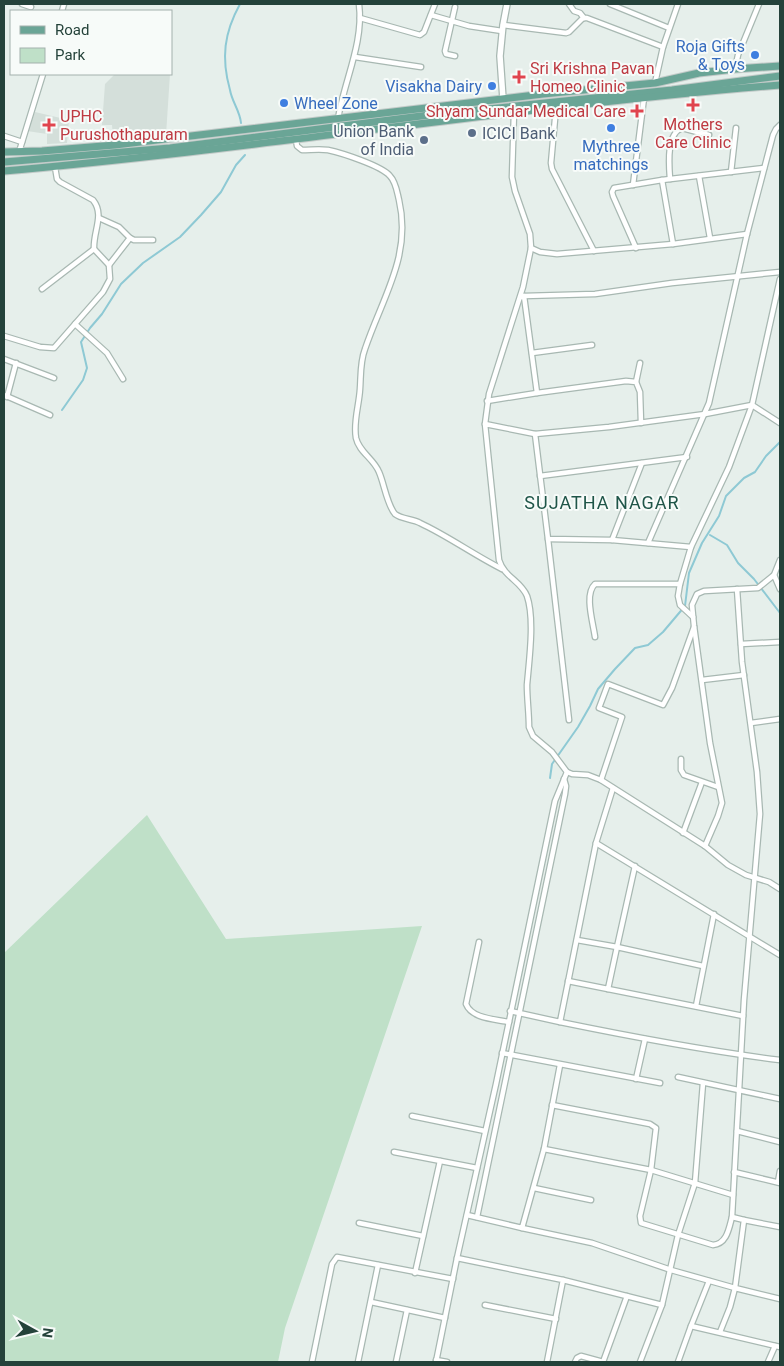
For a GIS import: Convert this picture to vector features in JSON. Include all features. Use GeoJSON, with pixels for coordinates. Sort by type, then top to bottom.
{"type":"FeatureCollection","features":[{"type":"Feature","properties":{"kind":"main road"},"geometry":{"type":"LineString","coordinates":[[4,152],[115,145],[655,83],[699,73],[735,68],[780,66]]}},
{"type":"Feature","properties":{"kind":"main road"},"geometry":{"type":"LineString","coordinates":[[4,162],[162,149],[429,115],[672,90],[780,76]]}},
{"type":"Feature","properties":{"kind":"main road"},"geometry":{"type":"LineString","coordinates":[[4,171],[178,154],[514,112],[780,85]]}},
{"type":"Feature","properties":{"kind":"street"},"geometry":{"type":"LineString","coordinates":[[22,4],[32,7]]}},
{"type":"Feature","properties":{"kind":"street"},"geometry":{"type":"LineString","coordinates":[[338,119],[354,57],[360,18],[359,4]]}},
{"type":"Feature","properties":{"kind":"street"},"geometry":{"type":"LineString","coordinates":[[360,18],[420,35],[424,32],[435,4]]}},
{"type":"Feature","properties":{"kind":"street"},"geometry":{"type":"LineString","coordinates":[[503,99],[500,56],[507,4]]}},
{"type":"Feature","properties":{"kind":"street"},"geometry":{"type":"LineString","coordinates":[[569,4],[574,11],[580,13],[584,18],[663,47]]}},
{"type":"Feature","properties":{"kind":"street"},"geometry":{"type":"LineString","coordinates":[[610,4],[670,28]]}},
{"type":"Feature","properties":{"kind":"street"},"geometry":{"type":"LineString","coordinates":[[655,83],[663,47],[678,4]]}},
{"type":"Feature","properties":{"kind":"street"},"geometry":{"type":"LineString","coordinates":[[735,68],[738,55],[759,4]]}},
{"type":"Feature","properties":{"kind":"street"},"geometry":{"type":"LineString","coordinates":[[455,7],[445,53],[455,56]]}},
{"type":"Feature","properties":{"kind":"street"},"geometry":{"type":"LineString","coordinates":[[431,15],[471,26],[566,33],[584,18]]}},
{"type":"Feature","properties":{"kind":"street"},"geometry":{"type":"LineString","coordinates":[[354,57],[421,68]]}},
{"type":"Feature","properties":{"kind":"street"},"geometry":{"type":"LineString","coordinates":[[19,152],[43,75]]}},
{"type":"Feature","properties":{"kind":"street"},"geometry":{"type":"LineString","coordinates":[[633,184],[644,98]]}},
{"type":"Feature","properties":{"kind":"street"},"geometry":{"type":"LineString","coordinates":[[556,108],[551,163],[594,251]]}},
{"type":"Feature","properties":{"kind":"street"},"geometry":{"type":"LineString","coordinates":[[502,569],[485,424],[487,401],[522,297],[531,248],[530,234],[512,177],[514,112]]}},
{"type":"Feature","properties":{"kind":"street"},"geometry":{"type":"LineString","coordinates":[[648,543],[705,414],[713,387],[736,276],[764,168],[773,135],[780,125]]}},
{"type":"Feature","properties":{"kind":"street"},"geometry":{"type":"LineString","coordinates":[[670,179],[669,153],[672,139],[677,130],[682,128],[709,135]]}},
{"type":"Feature","properties":{"kind":"street"},"geometry":{"type":"LineString","coordinates":[[731,172],[736,128]]}},
{"type":"Feature","properties":{"kind":"street"},"geometry":{"type":"LineString","coordinates":[[4,136],[22,142]]}},
{"type":"Feature","properties":{"kind":"street"},"geometry":{"type":"LineString","coordinates":[[296,140],[302,150],[338,152],[384,170],[395,183],[400,206],[402,235],[395,275],[365,348],[360,367],[360,390],[355,420],[358,445],[370,457],[379,471],[392,509],[396,515],[433,529],[502,569],[524,590],[528,602],[530,654],[527,686],[529,727],[533,736],[552,752],[566,772],[588,775],[600,780],[705,846],[728,865],[746,875],[770,882],[780,889]]}},
{"type":"Feature","properties":{"kind":"street"},"geometry":{"type":"LineString","coordinates":[[4,336],[40,347],[54,348],[108,284],[111,272],[110,265],[94,249],[99,210],[92,200],[60,182],[56,176],[55,167]]}},
{"type":"Feature","properties":{"kind":"street"},"geometry":{"type":"LineString","coordinates":[[636,248],[612,193],[616,187],[764,168]]}},
{"type":"Feature","properties":{"kind":"street"},"geometry":{"type":"LineString","coordinates":[[699,176],[710,238]]}},
{"type":"Feature","properties":{"kind":"street"},"geometry":{"type":"LineString","coordinates":[[662,180],[673,244]]}},
{"type":"Feature","properties":{"kind":"street"},"geometry":{"type":"LineString","coordinates":[[99,218],[119,227],[134,240],[153,240]]}},
{"type":"Feature","properties":{"kind":"street"},"geometry":{"type":"LineString","coordinates":[[531,248],[540,252],[557,254],[636,248],[747,234]]}},
{"type":"Feature","properties":{"kind":"street"},"geometry":{"type":"LineString","coordinates":[[110,265],[130,238]]}},
{"type":"Feature","properties":{"kind":"street"},"geometry":{"type":"LineString","coordinates":[[42,289],[94,249]]}},
{"type":"Feature","properties":{"kind":"street"},"geometry":{"type":"LineString","coordinates":[[522,297],[595,294],[672,283],[780,272]]}},
{"type":"Feature","properties":{"kind":"street"},"geometry":{"type":"LineString","coordinates":[[693,617],[680,604],[678,596],[680,584],[691,547],[729,467],[752,405],[780,279]]}},
{"type":"Feature","properties":{"kind":"street"},"geometry":{"type":"LineString","coordinates":[[522,297],[537,394]]}},
{"type":"Feature","properties":{"kind":"street"},"geometry":{"type":"LineString","coordinates":[[76,324],[106,354],[123,379]]}},
{"type":"Feature","properties":{"kind":"street"},"geometry":{"type":"LineString","coordinates":[[532,353],[592,345]]}},
{"type":"Feature","properties":{"kind":"street"},"geometry":{"type":"LineString","coordinates":[[4,359],[54,378]]}},
{"type":"Feature","properties":{"kind":"street"},"geometry":{"type":"LineString","coordinates":[[16,363],[5,396],[50,415]]}},
{"type":"Feature","properties":{"kind":"street"},"geometry":{"type":"LineString","coordinates":[[640,363],[636,382],[640,392],[641,423]]}},
{"type":"Feature","properties":{"kind":"street"},"geometry":{"type":"LineString","coordinates":[[487,401],[626,380],[636,382]]}},
{"type":"Feature","properties":{"kind":"street"},"geometry":{"type":"LineString","coordinates":[[485,424],[535,434],[641,423],[752,405],[780,423]]}},
{"type":"Feature","properties":{"kind":"street"},"geometry":{"type":"LineString","coordinates":[[535,434],[569,720]]}},
{"type":"Feature","properties":{"kind":"street"},"geometry":{"type":"LineString","coordinates":[[540,476],[687,457]]}},
{"type":"Feature","properties":{"kind":"street"},"geometry":{"type":"LineString","coordinates":[[612,540],[642,463]]}},
{"type":"Feature","properties":{"kind":"street"},"geometry":{"type":"LineString","coordinates":[[548,539],[612,540],[691,547]]}},
{"type":"Feature","properties":{"kind":"street"},"geometry":{"type":"LineString","coordinates":[[705,846],[721,808],[721,798],[710,743],[694,626],[693,601],[696,594],[715,590],[758,588],[774,575],[780,560]]}},
{"type":"Feature","properties":{"kind":"street"},"geometry":{"type":"LineString","coordinates":[[774,575],[780,589]]}},
{"type":"Feature","properties":{"kind":"street"},"geometry":{"type":"LineString","coordinates":[[595,637],[589,596],[591,588],[595,584],[680,584]]}},
{"type":"Feature","properties":{"kind":"street"},"geometry":{"type":"LineString","coordinates":[[552,1105],[650,1124],[656,1128],[651,1170],[640,1216],[642,1225],[678,1236],[719,1245],[726,1236],[732,1217],[743,1016],[760,827],[760,802],[744,676],[737,589]]}},
{"type":"Feature","properties":{"kind":"street"},"geometry":{"type":"LineString","coordinates":[[600,780],[622,717],[598,708],[608,684],[664,705],[694,626]]}},
{"type":"Feature","properties":{"kind":"street"},"geometry":{"type":"LineString","coordinates":[[741,644],[780,642]]}},
{"type":"Feature","properties":{"kind":"street"},"geometry":{"type":"LineString","coordinates":[[702,680],[744,676]]}},
{"type":"Feature","properties":{"kind":"street"},"geometry":{"type":"LineString","coordinates":[[751,723],[780,719]]}},
{"type":"Feature","properties":{"kind":"street"},"geometry":{"type":"LineString","coordinates":[[681,758],[680,768],[684,775],[718,787]]}},
{"type":"Feature","properties":{"kind":"street"},"geometry":{"type":"LineString","coordinates":[[447,1362],[436,1361],[444,1318],[555,801],[566,772]]}},
{"type":"Feature","properties":{"kind":"street"},"geometry":{"type":"LineString","coordinates":[[477,1217],[566,794],[564,779]]}},
{"type":"Feature","properties":{"kind":"street"},"geometry":{"type":"LineString","coordinates":[[684,833],[702,782]]}},
{"type":"Feature","properties":{"kind":"street"},"geometry":{"type":"LineString","coordinates":[[560,1022],[596,843],[613,788]]}},
{"type":"Feature","properties":{"kind":"street"},"geometry":{"type":"LineString","coordinates":[[596,843],[780,954]]}},
{"type":"Feature","properties":{"kind":"street"},"geometry":{"type":"LineString","coordinates":[[608,989],[635,866]]}},
{"type":"Feature","properties":{"kind":"street"},"geometry":{"type":"LineString","coordinates":[[696,1006],[714,914]]}},
{"type":"Feature","properties":{"kind":"street"},"geometry":{"type":"LineString","coordinates":[[577,940],[703,966]]}},
{"type":"Feature","properties":{"kind":"street"},"geometry":{"type":"LineString","coordinates":[[480,942],[466,1004],[470,1012],[475,1015],[508,1022]]}},
{"type":"Feature","properties":{"kind":"street"},"geometry":{"type":"LineString","coordinates":[[568,982],[743,1016]]}},
{"type":"Feature","properties":{"kind":"street"},"geometry":{"type":"LineString","coordinates":[[510,1011],[645,1039],[780,1060]]}},
{"type":"Feature","properties":{"kind":"street"},"geometry":{"type":"LineString","coordinates":[[636,1079],[645,1039]]}},
{"type":"Feature","properties":{"kind":"street"},"geometry":{"type":"LineString","coordinates":[[502,1053],[660,1083]]}},
{"type":"Feature","properties":{"kind":"street"},"geometry":{"type":"LineString","coordinates":[[522,1228],[544,1149],[560,1065]]}},
{"type":"Feature","properties":{"kind":"street"},"geometry":{"type":"LineString","coordinates":[[678,1077],[780,1099]]}},
{"type":"Feature","properties":{"kind":"street"},"geometry":{"type":"LineString","coordinates":[[640,1362],[662,1305],[678,1236],[695,1183],[703,1083]]}},
{"type":"Feature","properties":{"kind":"street"},"geometry":{"type":"LineString","coordinates":[[412,1116],[485,1131]]}},
{"type":"Feature","properties":{"kind":"street"},"geometry":{"type":"LineString","coordinates":[[737,1131],[780,1142]]}},
{"type":"Feature","properties":{"kind":"street"},"geometry":{"type":"LineString","coordinates":[[544,1149],[651,1170],[733,1195]]}},
{"type":"Feature","properties":{"kind":"street"},"geometry":{"type":"LineString","coordinates":[[394,1152],[477,1168]]}},
{"type":"Feature","properties":{"kind":"street"},"geometry":{"type":"LineString","coordinates":[[415,1273],[440,1161]]}},
{"type":"Feature","properties":{"kind":"street"},"geometry":{"type":"LineString","coordinates":[[734,1172],[779,1183],[780,1171]]}},
{"type":"Feature","properties":{"kind":"street"},"geometry":{"type":"LineString","coordinates":[[475,1178],[485,1180]]}},
{"type":"Feature","properties":{"kind":"street"},"geometry":{"type":"LineString","coordinates":[[534,1188],[591,1200]]}},
{"type":"Feature","properties":{"kind":"street"},"geometry":{"type":"LineString","coordinates":[[467,1215],[599,1245],[671,1270],[780,1299]]}},
{"type":"Feature","properties":{"kind":"street"},"geometry":{"type":"LineString","coordinates":[[732,1217],[780,1226]]}},
{"type":"Feature","properties":{"kind":"street"},"geometry":{"type":"LineString","coordinates":[[720,1332],[735,1288],[744,1220]]}},
{"type":"Feature","properties":{"kind":"street"},"geometry":{"type":"LineString","coordinates":[[359,1223],[423,1236]]}},
{"type":"Feature","properties":{"kind":"street"},"geometry":{"type":"LineString","coordinates":[[312,1362],[334,1260],[337,1257],[453,1279]]}},
{"type":"Feature","properties":{"kind":"street"},"geometry":{"type":"LineString","coordinates":[[457,1258],[564,1280],[662,1305]]}},
{"type":"Feature","properties":{"kind":"street"},"geometry":{"type":"LineString","coordinates":[[358,1362],[378,1265]]}},
{"type":"Feature","properties":{"kind":"street"},"geometry":{"type":"LineString","coordinates":[[547,1362],[564,1280]]}},
{"type":"Feature","properties":{"kind":"street"},"geometry":{"type":"LineString","coordinates":[[678,1362],[709,1281]]}},
{"type":"Feature","properties":{"kind":"street"},"geometry":{"type":"LineString","coordinates":[[576,1362],[581,1356],[603,1362],[627,1296]]}},
{"type":"Feature","properties":{"kind":"street"},"geometry":{"type":"LineString","coordinates":[[371,1302],[444,1318]]}},
{"type":"Feature","properties":{"kind":"street"},"geometry":{"type":"LineString","coordinates":[[485,1305],[556,1319]]}},
{"type":"Feature","properties":{"kind":"street"},"geometry":{"type":"LineString","coordinates":[[396,1362],[407,1310]]}},
{"type":"Feature","properties":{"kind":"street"},"geometry":{"type":"LineString","coordinates":[[691,1326],[778,1347],[768,1362]]}},
{"type":"Feature","properties":{"kind":"shaded area"},"geometry":{"type":"Polygon","coordinates":[[[114,75],[170,75],[166,135],[113,138],[112,125],[102,125],[105,84],[114,75]]]}},
{"type":"Feature","properties":{"kind":"shaded area","name":"UPHC Purushothapuram"},"geometry":{"type":"Polygon","coordinates":[[[35,112],[69,120],[67,143],[47,144],[47,134],[27,131],[35,112]]]}},
{"type":"Feature","properties":{"kind":"green space"},"geometry":{"type":"Polygon","coordinates":[[[147,815],[226,939],[422,926],[285,1328],[278,1362],[4,1362],[4,953],[147,815]]]}},
{"type":"Feature","properties":{"kind":"waterway"},"geometry":{"type":"LineString","coordinates":[[240,4],[230,25],[225,56],[227,78],[241,123]]}},
{"type":"Feature","properties":{"kind":"waterway"},"geometry":{"type":"LineString","coordinates":[[62,410],[83,380],[87,368],[81,342],[121,284],[143,263],[180,237],[221,192],[236,165],[245,155]]}},
{"type":"Feature","properties":{"kind":"waterway"},"geometry":{"type":"LineString","coordinates":[[550,778],[552,764],[578,727],[598,689],[635,648],[648,645],[663,632],[685,606],[689,573],[702,543],[719,516],[726,496],[744,478],[755,472],[766,456],[780,442]]}},
{"type":"Feature","properties":{"kind":"waterway"},"geometry":{"type":"LineString","coordinates":[[710,535],[727,545],[738,563],[754,579],[780,613]]}},
{"type":"Feature","properties":{"kind":"place","name":"Roja Gifts & Toys"},"geometry":{"type":"Point","coordinates":[755,55]}},
{"type":"Feature","properties":{"kind":"place","name":"Sri Krishna Pavan Homeo Clinic"},"geometry":{"type":"Point","coordinates":[519,77]}},
{"type":"Feature","properties":{"kind":"place","name":"Visakha Dairy"},"geometry":{"type":"Point","coordinates":[492,86]}},
{"type":"Feature","properties":{"kind":"place","name":"Wheel Zone"},"geometry":{"type":"Point","coordinates":[284,103]}},
{"type":"Feature","properties":{"kind":"place","name":"Mothers Care Clinic"},"geometry":{"type":"Point","coordinates":[693,105]}},
{"type":"Feature","properties":{"kind":"place","name":"Shyam Sundar Medical Care"},"geometry":{"type":"Point","coordinates":[637,111]}},
{"type":"Feature","properties":{"kind":"place","name":"UPHC Purushothapuram"},"geometry":{"type":"Point","coordinates":[49,125]}},
{"type":"Feature","properties":{"kind":"place","name":"Mythree matchings"},"geometry":{"type":"Point","coordinates":[611,128]}},
{"type":"Feature","properties":{"kind":"place","name":"ICICI Bank"},"geometry":{"type":"Point","coordinates":[472,133]}},
{"type":"Feature","properties":{"kind":"place","name":"Union Bank of India"},"geometry":{"type":"Point","coordinates":[424,140]}},
{"type":"Feature","properties":{"kind":"district","name":"SUJATHA NAGAR"},"geometry":{"type":"Point","coordinates":[602,503]}}]}
